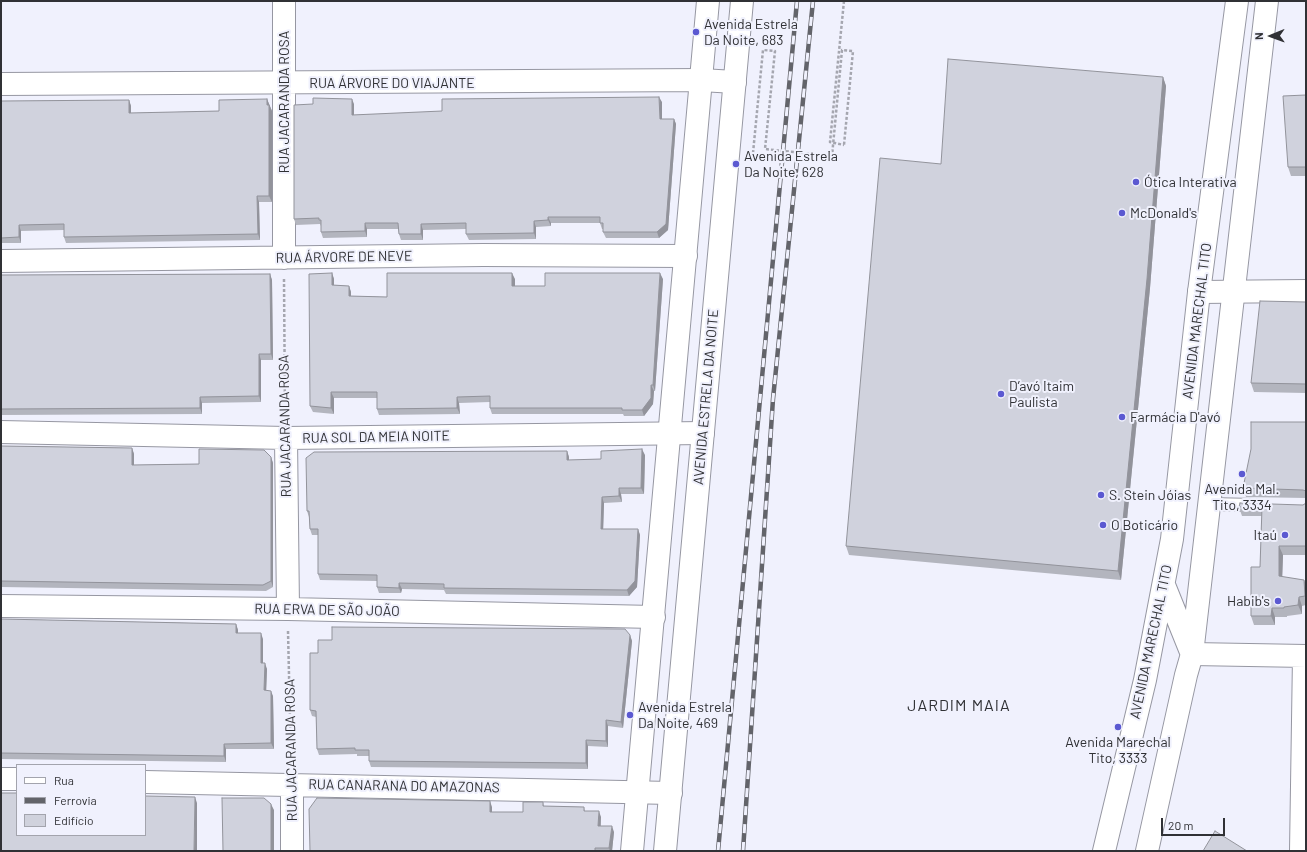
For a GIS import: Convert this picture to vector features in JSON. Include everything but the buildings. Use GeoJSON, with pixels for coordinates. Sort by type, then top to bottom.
{"type":"FeatureCollection","features":[{"type":"Feature","properties":{"kind":"street","name":"RUA JACARANDA ROSA"},"geometry":{"type":"LineString","coordinates":[[284,1],[284,258]]}},
{"type":"Feature","properties":{"kind":"street"},"geometry":{"type":"LineString","coordinates":[[632,851],[671,434],[708,1]]}},
{"type":"Feature","properties":{"kind":"street","name":"AVENIDA ESTRELA DA NOITE"},"geometry":{"type":"LineString","coordinates":[[665,851],[742,1]]}},
{"type":"Feature","properties":{"kind":"street","name":"AVENIDA MARECHAL TITO"},"geometry":{"type":"LineString","coordinates":[[1104,851],[1145,680],[1172,539],[1200,292],[1237,1]]}},
{"type":"Feature","properties":{"kind":"street"},"geometry":{"type":"LineString","coordinates":[[1147,851],[1192,654],[1208,504],[1267,1]]}},
{"type":"Feature","properties":{"kind":"street","name":"RUA ÁRVORE DO VIAJANTE"},"geometry":{"type":"LineString","coordinates":[[1,84],[702,80],[735,82]]}},
{"type":"Feature","properties":{"kind":"street","name":"RUA ÁRVORE DE NEVE"},"geometry":{"type":"LineString","coordinates":[[1,261],[483,254],[686,256]]}},
{"type":"Feature","properties":{"kind":"street"},"geometry":{"type":"LineString","coordinates":[[1200,292],[1306,291]]}},
{"type":"Feature","properties":{"kind":"street","name":"RUA SOL DA MEIA NOITE"},"geometry":{"type":"LineString","coordinates":[[1,432],[286,438],[703,433]]}},
{"type":"Feature","properties":{"kind":"street","name":"RUA JACARANDA ROSA"},"geometry":{"type":"LineString","coordinates":[[286,438],[288,609]]}},
{"type":"Feature","properties":{"kind":"street"},"geometry":{"type":"LineString","coordinates":[[1164,585],[1192,654]]}},
{"type":"Feature","properties":{"kind":"street","name":"RUA ERVA DE SÃO JOÃO"},"geometry":{"type":"LineString","coordinates":[[1,606],[288,609],[654,617]]}},
{"type":"Feature","properties":{"kind":"street"},"geometry":{"type":"LineString","coordinates":[[1192,654],[1305,656],[1301,851]]}},
{"type":"Feature","properties":{"kind":"street"},"geometry":{"type":"LineString","coordinates":[[1,779],[16,779]]}},
{"type":"Feature","properties":{"kind":"street","name":"RUA CANARANA DO AMAZONAS"},"geometry":{"type":"LineString","coordinates":[[146,782],[638,792]]}},
{"type":"Feature","properties":{"kind":"street","name":"RUA JACARANDA ROSA"},"geometry":{"type":"LineString","coordinates":[[292,784],[292,851]]}},
{"type":"Feature","properties":{"kind":"street"},"geometry":{"type":"LineString","coordinates":[[638,792],[671,792]]}},
{"type":"Feature","properties":{"kind":"lane"},"geometry":{"type":"LineString","coordinates":[[1208,504],[1268,505]]}},
{"type":"Feature","properties":{"kind":"path"},"geometry":{"type":"LineString","coordinates":[[753,153],[763,50],[775,51],[765,149],[832,156],[842,50],[853,51],[844,145],[830,142],[844,1]]}},
{"type":"Feature","properties":{"kind":"path","name":"RUA JACARANDA ROSA"},"geometry":{"type":"LineString","coordinates":[[284,258],[286,438]]}},
{"type":"Feature","properties":{"kind":"path","name":"RUA JACARANDA ROSA"},"geometry":{"type":"LineString","coordinates":[[288,609],[292,784]]}},
{"type":"Feature","properties":{"kind":"railway"},"geometry":{"type":"LineString","coordinates":[[718,851],[797,1]]}},
{"type":"Feature","properties":{"kind":"railway"},"geometry":{"type":"LineString","coordinates":[[743,851],[773,399],[813,1]]}},
{"type":"Feature","properties":{"kind":"place","name":"Avenida Estrela Da Noite, 683"},"geometry":{"type":"Point","coordinates":[696,32]}},
{"type":"Feature","properties":{"kind":"place","name":"Avenida Estrela Da Noite, 628"},"geometry":{"type":"Point","coordinates":[736,164]}},
{"type":"Feature","properties":{"kind":"place","name":"Ótica Interativa"},"geometry":{"type":"Point","coordinates":[1136,182]}},
{"type":"Feature","properties":{"kind":"place","name":"McDonald's"},"geometry":{"type":"Point","coordinates":[1122,213]}},
{"type":"Feature","properties":{"kind":"place","name":"D’avó Itaim Paulista"},"geometry":{"type":"Point","coordinates":[1001,394]}},
{"type":"Feature","properties":{"kind":"place","name":"Farmácia D'avó"},"geometry":{"type":"Point","coordinates":[1122,417]}},
{"type":"Feature","properties":{"kind":"place","name":"Avenida Mal. Tito, 3334"},"geometry":{"type":"Point","coordinates":[1242,474]}},
{"type":"Feature","properties":{"kind":"place","name":"S. Stein Jóias"},"geometry":{"type":"Point","coordinates":[1101,495]}},
{"type":"Feature","properties":{"kind":"place","name":"O Boticário"},"geometry":{"type":"Point","coordinates":[1103,525]}},
{"type":"Feature","properties":{"kind":"place","name":"Itaú"},"geometry":{"type":"Point","coordinates":[1285,535]}},
{"type":"Feature","properties":{"kind":"place","name":"Habib's"},"geometry":{"type":"Point","coordinates":[1278,601]}},
{"type":"Feature","properties":{"kind":"place","name":"Avenida Estrela Da Noite, 469"},"geometry":{"type":"Point","coordinates":[630,715]}},
{"type":"Feature","properties":{"kind":"place","name":"Avenida Marechal Tito, 3333"},"geometry":{"type":"Point","coordinates":[1118,727]}},
{"type":"Feature","properties":{"kind":"district","name":"JARDIM MAIA"},"geometry":{"type":"Point","coordinates":[959,706]}}]}
